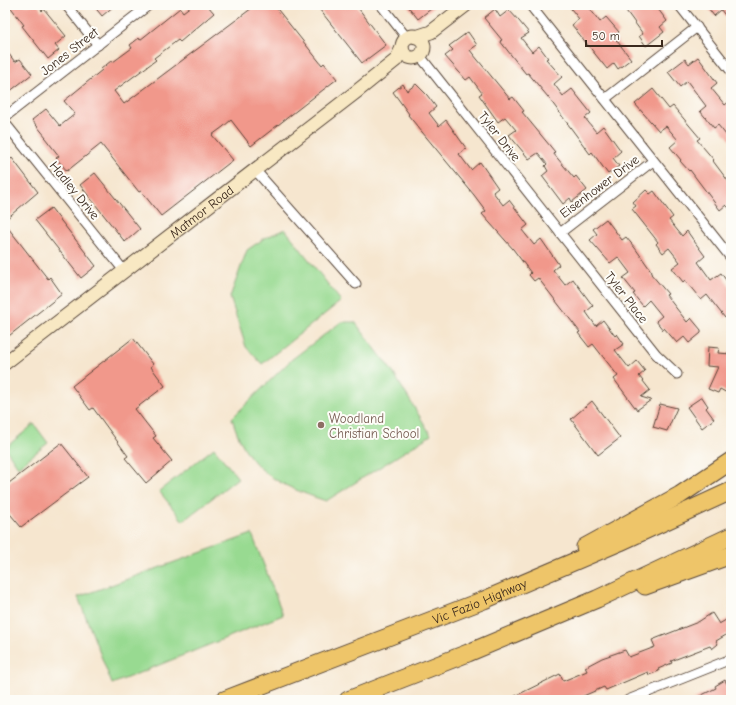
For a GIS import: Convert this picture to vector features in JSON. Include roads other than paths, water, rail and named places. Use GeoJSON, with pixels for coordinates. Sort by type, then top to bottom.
{"type":"FeatureCollection","features":[{"type":"Feature","properties":{"kind":"highway"},"geometry":{"type":"LineString","coordinates":[[484,600],[646,514],[731,461]]}},
{"type":"Feature","properties":{"kind":"highway","name":"Vic Fazio Highway"},"geometry":{"type":"LineString","coordinates":[[224,700],[484,600],[614,545],[731,491]]}},
{"type":"Feature","properties":{"kind":"highway"},"geometry":{"type":"LineString","coordinates":[[348,700],[468,653],[597,599],[731,536]]}},
{"type":"Feature","properties":{"kind":"highway"},"geometry":{"type":"LineString","coordinates":[[597,599],[641,588],[731,555]]}},
{"type":"Feature","properties":{"kind":"street"},"geometry":{"type":"LineString","coordinates":[[66,5],[98,45]]}},
{"type":"Feature","properties":{"kind":"street","name":"Jones Street"},"geometry":{"type":"LineString","coordinates":[[5,117],[149,5]]}},
{"type":"Feature","properties":{"kind":"street"},"geometry":{"type":"LineString","coordinates":[[381,5],[408,41],[405,54],[419,54]]}},
{"type":"Feature","properties":{"kind":"street"},"geometry":{"type":"LineString","coordinates":[[408,41],[431,32],[466,5]]}},
{"type":"Feature","properties":{"kind":"street"},"geometry":{"type":"LineString","coordinates":[[530,5],[731,258]]}},
{"type":"Feature","properties":{"kind":"street"},"geometry":{"type":"LineString","coordinates":[[679,5],[731,71]]}},
{"type":"Feature","properties":{"kind":"street"},"geometry":{"type":"LineString","coordinates":[[605,99],[697,27]]}},
{"type":"Feature","properties":{"kind":"street"},"geometry":{"type":"LineString","coordinates":[[396,60],[419,54],[431,32]]}},
{"type":"Feature","properties":{"kind":"street"},"geometry":{"type":"LineString","coordinates":[[408,41],[422,41],[419,54]]}},
{"type":"Feature","properties":{"kind":"street","name":"Matmor Road"},"geometry":{"type":"LineString","coordinates":[[5,363],[225,193],[256,171],[396,60],[408,41]]}},
{"type":"Feature","properties":{"kind":"street","name":"Tyler Drive"},"geometry":{"type":"LineString","coordinates":[[419,54],[560,233]]}},
{"type":"Feature","properties":{"kind":"street","name":"Hadley Drive"},"geometry":{"type":"LineString","coordinates":[[5,123],[124,272]]}},
{"type":"Feature","properties":{"kind":"street","name":"Eisenhower Drive"},"geometry":{"type":"LineString","coordinates":[[560,233],[653,161]]}},
{"type":"Feature","properties":{"kind":"street"},"geometry":{"type":"LineString","coordinates":[[256,171],[356,284]]}},
{"type":"Feature","properties":{"kind":"street","name":"Tyler Place"},"geometry":{"type":"LineString","coordinates":[[560,233],[656,354],[677,374]]}},
{"type":"Feature","properties":{"kind":"street"},"geometry":{"type":"LineString","coordinates":[[628,700],[731,659]]}},
{"type":"Feature","properties":{"kind":"place","name":"Woodland Christian School"},"geometry":{"type":"Point","coordinates":[321,425]}}]}
